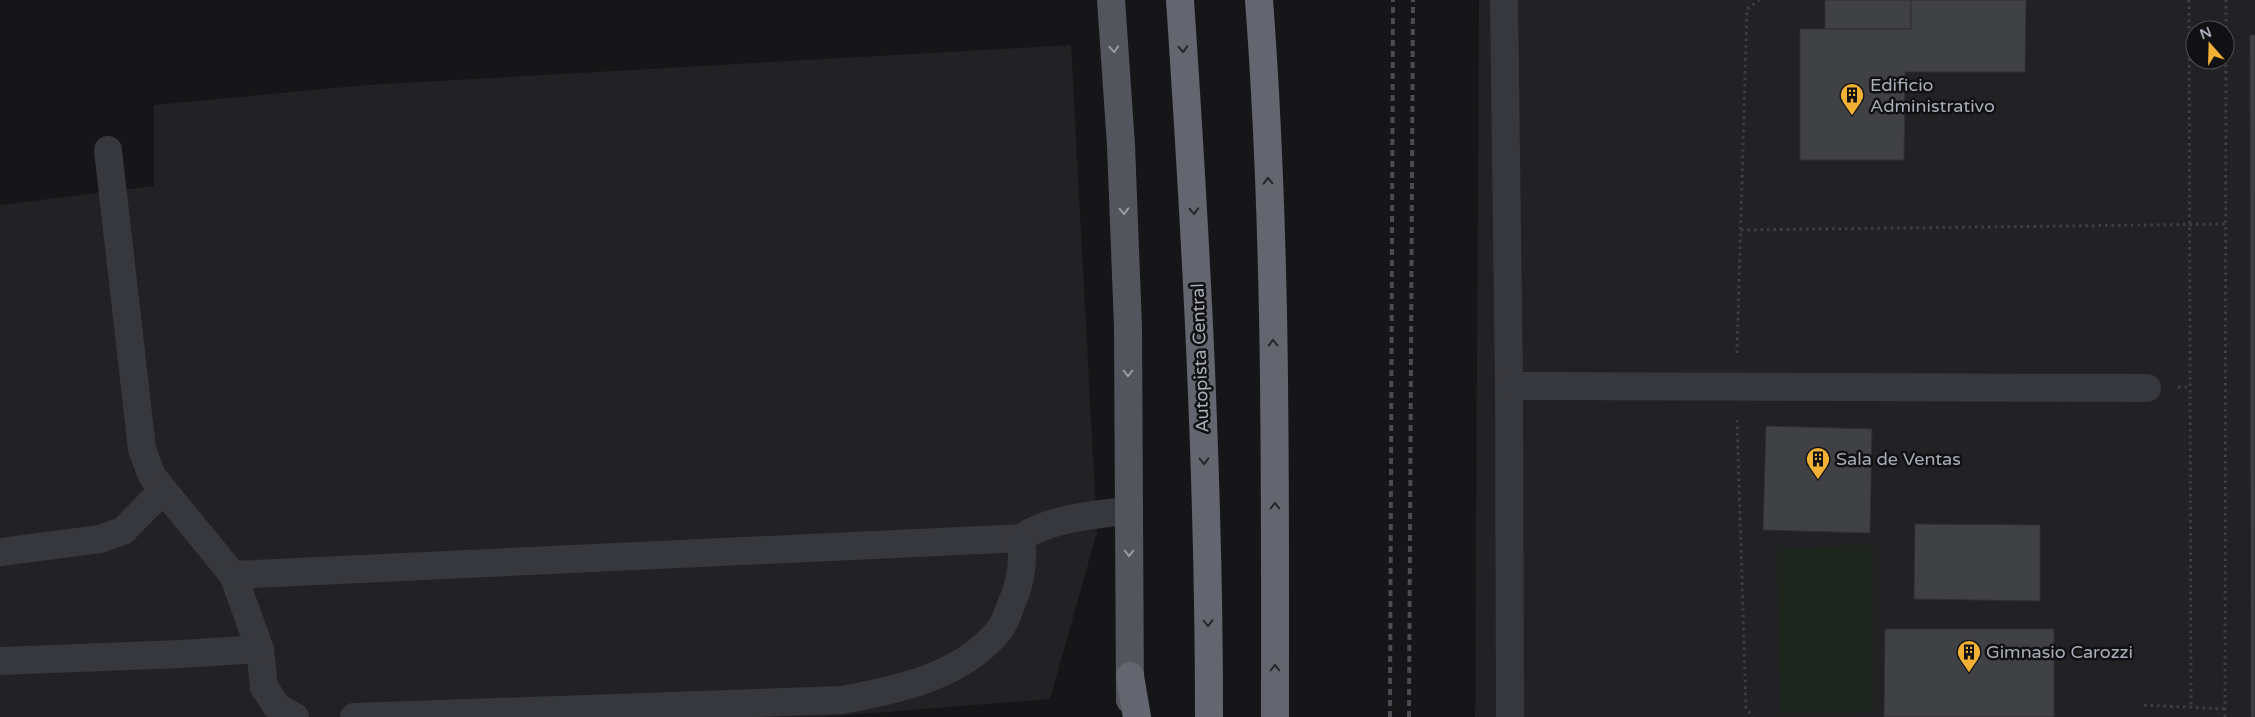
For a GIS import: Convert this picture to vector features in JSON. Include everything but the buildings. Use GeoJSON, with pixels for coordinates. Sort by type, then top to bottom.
{"type":"FeatureCollection","features":[{"type":"Feature","properties":{"kind":"highway","name":"Autopista Central"},"geometry":{"type":"LineString","coordinates":[[1180,0],[1193,187],[1203,427],[1209,717]]}},
{"type":"Feature","properties":{"kind":"highway"},"geometry":{"type":"LineString","coordinates":[[1259,0],[1264,61],[1276,419],[1275,717]]}},
{"type":"Feature","properties":{"kind":"highway"},"geometry":{"type":"LineString","coordinates":[[1130,676],[1137,717]]}},
{"type":"Feature","properties":{"kind":"main road"},"geometry":{"type":"LineString","coordinates":[[1111,0],[1121,145],[1127,308],[1130,717]]}},
{"type":"Feature","properties":{"kind":"lane"},"geometry":{"type":"LineString","coordinates":[[1504,0],[1510,386],[1510,717]]}},
{"type":"Feature","properties":{"kind":"lane"},"geometry":{"type":"LineString","coordinates":[[108,150],[142,449],[152,476],[162,490],[233,575],[260,649],[264,687],[277,708],[295,717]]}},
{"type":"Feature","properties":{"kind":"lane"},"geometry":{"type":"LineString","coordinates":[[1510,386],[2147,388]]}},
{"type":"Feature","properties":{"kind":"lane"},"geometry":{"type":"LineString","coordinates":[[0,552],[100,538],[123,531],[162,490]]}},
{"type":"Feature","properties":{"kind":"lane"},"geometry":{"type":"LineString","coordinates":[[233,575],[1021,538],[1034,528],[1051,523],[1129,510]]}},
{"type":"Feature","properties":{"kind":"lane"},"geometry":{"type":"LineString","coordinates":[[354,717],[842,700],[882,693],[917,682],[967,659],[1001,628],[1017,592],[1024,558],[1021,538]]}},
{"type":"Feature","properties":{"kind":"lane"},"geometry":{"type":"LineString","coordinates":[[0,661],[260,649]]}},
{"type":"Feature","properties":{"kind":"path"},"geometry":{"type":"LineString","coordinates":[[2189,0],[2191,707]]}},
{"type":"Feature","properties":{"kind":"path"},"geometry":{"type":"LineString","coordinates":[[2225,717],[2226,0]]}},
{"type":"Feature","properties":{"kind":"path"},"geometry":{"type":"LineString","coordinates":[[1741,230],[2226,224]]}},
{"type":"Feature","properties":{"kind":"path"},"geometry":{"type":"LineString","coordinates":[[2144,705],[2225,710]]}},
{"type":"Feature","properties":{"kind":"shaded area"},"geometry":{"type":"Polygon","coordinates":[[[1479,0],[2255,0],[2255,717],[1475,717],[1479,0]]]}},
{"type":"Feature","properties":{"kind":"shaded area"},"geometry":{"type":"Polygon","coordinates":[[[1071,45],[1097,532],[1050,699],[822,717],[0,717],[0,205],[154,186],[154,105],[367,85],[1071,45]]]}},
{"type":"Feature","properties":{"kind":"shaded area"},"geometry":{"type":"Polygon","coordinates":[[[1873,546],[1874,712],[1779,713],[1778,547],[1873,546]]]}},
{"type":"Feature","properties":{"kind":"railway"},"geometry":{"type":"LineString","coordinates":[[1390,717],[1393,0]]}},
{"type":"Feature","properties":{"kind":"railway"},"geometry":{"type":"LineString","coordinates":[[1409,717],[1413,0]]}},
{"type":"Feature","properties":{"kind":"place","name":"Edificio Administrativo"},"geometry":{"type":"Point","coordinates":[1852,116]}},
{"type":"Feature","properties":{"kind":"place","name":"Sala de Ventas"},"geometry":{"type":"Point","coordinates":[1818,480]}},
{"type":"Feature","properties":{"kind":"place","name":"Gimnasio Carozzi"},"geometry":{"type":"Point","coordinates":[1969,673]}}]}
